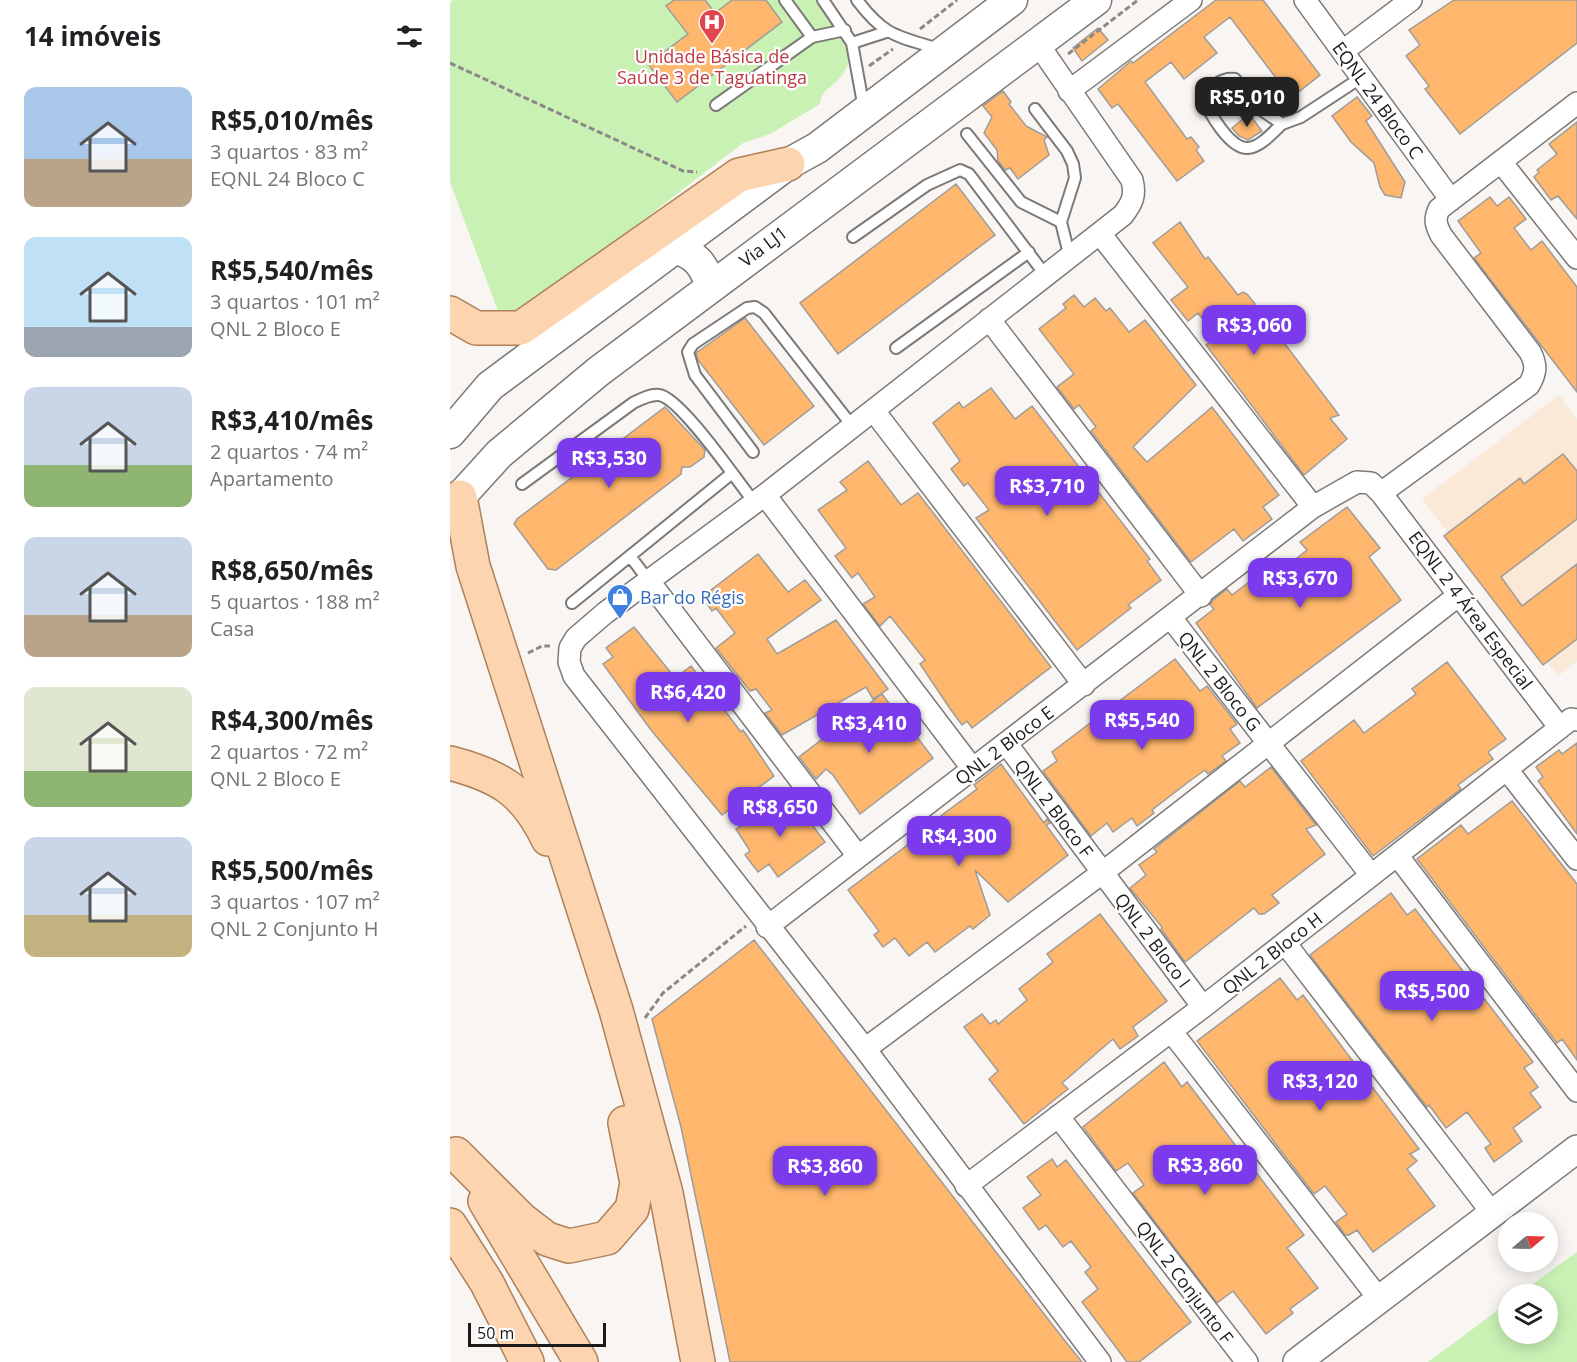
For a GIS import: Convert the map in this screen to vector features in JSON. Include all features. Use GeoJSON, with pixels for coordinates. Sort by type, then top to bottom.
{"type":"FeatureCollection","features":[{"type":"Feature","properties":{"kind":"main road"},"geometry":{"type":"LineString","coordinates":[[450,433],[490,386],[788,164],[817,148],[865,113],[1012,0]]}},
{"type":"Feature","properties":{"kind":"main road","name":"Via LJ1"},"geometry":{"type":"LineString","coordinates":[[455,505],[508,447],[599,371],[834,193],[1045,55],[1096,0]]}},
{"type":"Feature","properties":{"kind":"main road"},"geometry":{"type":"LineString","coordinates":[[817,148],[811,166],[811,175],[820,189],[834,193]]}},
{"type":"Feature","properties":{"kind":"main road"},"geometry":{"type":"LineString","coordinates":[[450,313],[476,328],[521,328],[739,175],[788,164]]}},
{"type":"Feature","properties":{"kind":"main road"},"geometry":{"type":"LineString","coordinates":[[675,249],[690,253],[699,259],[711,285]]}},
{"type":"Feature","properties":{"kind":"main road"},"geometry":{"type":"LineString","coordinates":[[455,505],[626,1047],[666,1193],[698,1362]]}},
{"type":"Feature","properties":{"kind":"main road"},"geometry":{"type":"LineString","coordinates":[[450,764],[483,772],[511,788],[535,813],[554,852],[633,1152],[637,1183],[632,1209],[607,1238],[569,1246],[547,1239],[520,1219],[453,1150]]}},
{"type":"Feature","properties":{"kind":"main road"},"geometry":{"type":"LineString","coordinates":[[453,1150],[581,1362]]}},
{"type":"Feature","properties":{"kind":"main road"},"geometry":{"type":"LineString","coordinates":[[450,1225],[488,1283],[527,1362]]}},
{"type":"Feature","properties":{"kind":"street"},"geometry":{"type":"LineString","coordinates":[[1069,91],[1191,0]]}},
{"type":"Feature","properties":{"kind":"street","name":"EQNL 24 Bloco C"},"geometry":{"type":"LineString","coordinates":[[1305,0],[1451,200]]}},
{"type":"Feature","properties":{"kind":"street"},"geometry":{"type":"LineString","coordinates":[[1343,51],[1412,0]]}},
{"type":"Feature","properties":{"kind":"street"},"geometry":{"type":"LineString","coordinates":[[1045,55],[1132,180],[1135,192],[1132,203],[1123,215],[1101,235],[989,319],[760,499],[648,579],[576,638],[570,648],[569,662],[574,676],[865,1049],[1100,1362]]}},
{"type":"Feature","properties":{"kind":"street"},"geometry":{"type":"LineString","coordinates":[[1376,488],[1529,385],[1535,374],[1535,362],[1530,352],[1441,235],[1436,225],[1436,217],[1439,209],[1577,103]]}},
{"type":"Feature","properties":{"kind":"street"},"geometry":{"type":"LineString","coordinates":[[1501,162],[1577,258]]}},
{"type":"Feature","properties":{"kind":"street"},"geometry":{"type":"LineString","coordinates":[[1101,235],[1313,507]]}},
{"type":"Feature","properties":{"kind":"street"},"geometry":{"type":"LineString","coordinates":[[989,319],[1201,596]]}},
{"type":"Feature","properties":{"kind":"street"},"geometry":{"type":"LineString","coordinates":[[874,411],[1084,685]]}},
{"type":"Feature","properties":{"kind":"street","name":"QNL 2 Bloco E"},"geometry":{"type":"LineString","coordinates":[[763,921],[858,856],[1201,596],[1313,507],[1357,482],[1376,488]]}},
{"type":"Feature","properties":{"kind":"street","name":"EQNL 2 4 Área Especial"},"geometry":{"type":"LineString","coordinates":[[1376,488],[1460,595],[1571,720]]}},
{"type":"Feature","properties":{"kind":"street"},"geometry":{"type":"LineString","coordinates":[[760,499],[972,768]]}},
{"type":"Feature","properties":{"kind":"street"},"geometry":{"type":"LineString","coordinates":[[648,579],[858,856]]}},
{"type":"Feature","properties":{"kind":"street"},"geometry":{"type":"LineString","coordinates":[[865,1049],[1102,873],[1460,595]]}},
{"type":"Feature","properties":{"kind":"street","name":"QNL 2 Bloco G"},"geometry":{"type":"LineString","coordinates":[[1171,618],[1371,875]]}},
{"type":"Feature","properties":{"kind":"street","name":"QNL 2 Bloco H"},"geometry":{"type":"LineString","coordinates":[[966,1186],[1203,1007],[1571,720]]}},
{"type":"Feature","properties":{"kind":"street","name":"QNL 2 Bloco F"},"geometry":{"type":"LineString","coordinates":[[1006,743],[1102,873]]}},
{"type":"Feature","properties":{"kind":"street"},"geometry":{"type":"LineString","coordinates":[[1508,771],[1577,859]]}},
{"type":"Feature","properties":{"kind":"street"},"geometry":{"type":"LineString","coordinates":[[1397,855],[1577,1091]]}},
{"type":"Feature","properties":{"kind":"street","name":"QNL 2 Bloco I"},"geometry":{"type":"LineString","coordinates":[[1102,873],[1203,1007]]}},
{"type":"Feature","properties":{"kind":"street"},"geometry":{"type":"LineString","coordinates":[[1286,943],[1493,1214]]}},
{"type":"Feature","properties":{"kind":"street"},"geometry":{"type":"LineString","coordinates":[[1171,1031],[1380,1300]]}},
{"type":"Feature","properties":{"kind":"street","name":"QNL 2 Conjunto F"},"geometry":{"type":"LineString","coordinates":[[1058,1116],[1247,1362]]}},
{"type":"Feature","properties":{"kind":"street"},"geometry":{"type":"LineString","coordinates":[[1297,1362],[1577,1149]]}},
{"type":"Feature","properties":{"kind":"lane"},"geometry":{"type":"LineString","coordinates":[[785,0],[812,37]]}},
{"type":"Feature","properties":{"kind":"lane"},"geometry":{"type":"LineString","coordinates":[[823,0],[852,43],[865,113]]}},
{"type":"Feature","properties":{"kind":"lane"},"geometry":{"type":"LineString","coordinates":[[857,0],[875,23],[886,32],[945,50]]}},
{"type":"Feature","properties":{"kind":"lane"},"geometry":{"type":"LineString","coordinates":[[716,105],[812,37],[844,30]]}},
{"type":"Feature","properties":{"kind":"lane"},"geometry":{"type":"LineString","coordinates":[[852,43],[886,32]]}},
{"type":"Feature","properties":{"kind":"lane"},"geometry":{"type":"LineString","coordinates":[[1282,124],[1263,111],[1235,79],[1220,82],[1204,97],[1208,111],[1235,145],[1248,148],[1262,142],[1282,124],[1301,117],[1362,77]]}},
{"type":"Feature","properties":{"kind":"lane"},"geometry":{"type":"LineString","coordinates":[[1035,109],[1067,151],[1073,164],[1075,178],[1061,222],[1070,258]]}},
{"type":"Feature","properties":{"kind":"lane"},"geometry":{"type":"LineString","coordinates":[[968,134],[1021,202],[1061,222]]}},
{"type":"Feature","properties":{"kind":"lane"},"geometry":{"type":"LineString","coordinates":[[853,237],[927,185],[960,170],[969,174],[1046,276]]}},
{"type":"Feature","properties":{"kind":"lane"},"geometry":{"type":"LineString","coordinates":[[896,348],[1029,252]]}},
{"type":"Feature","properties":{"kind":"lane"},"geometry":{"type":"LineString","coordinates":[[753,452],[695,375],[688,352],[693,344],[747,308],[755,307],[764,313],[853,427]]}},
{"type":"Feature","properties":{"kind":"lane"},"geometry":{"type":"LineString","coordinates":[[522,484],[633,403],[649,396],[660,395],[680,408],[731,474],[760,499]]}},
{"type":"Feature","properties":{"kind":"lane"},"geometry":{"type":"LineString","coordinates":[[572,603],[731,474]]}},
{"type":"Feature","properties":{"kind":"lane"},"geometry":{"type":"LineString","coordinates":[[630,556],[648,579]]}},
{"type":"Feature","properties":{"kind":"path"},"geometry":{"type":"LineString","coordinates":[[1045,55],[1138,0]]}},
{"type":"Feature","properties":{"kind":"path"},"geometry":{"type":"LineString","coordinates":[[450,63],[683,171],[739,175]]}},
{"type":"Feature","properties":{"kind":"path"},"geometry":{"type":"LineString","coordinates":[[505,666],[542,646],[570,648]]}},
{"type":"Feature","properties":{"kind":"path"},"geometry":{"type":"LineString","coordinates":[[626,1047],[663,993],[763,921]]}},
{"type":"Feature","properties":{"kind":"shaded area"},"geometry":{"type":"Polygon","coordinates":[[[1559,395],[1577,420],[1577,661],[1558,676],[1422,499],[1559,395]]]}},
{"type":"Feature","properties":{"kind":"green space"},"geometry":{"type":"Polygon","coordinates":[[[453,0],[828,0],[848,41],[849,61],[845,72],[823,94],[820,104],[770,134],[743,143],[533,305],[501,319],[450,182],[450,2],[453,0]]]}},
{"type":"Feature","properties":{"kind":"green space"},"geometry":{"type":"Polygon","coordinates":[[[1577,1252],[1577,1362],[1428,1362],[1498,1310],[1498,1344],[1558,1344],[1558,1284],[1533,1284],[1549,1272],[1558,1272],[1558,1266],[1577,1252]]]}},
{"type":"Feature","properties":{"kind":"building","name":"Unidade Básica de Saúde 3 de Taguatinga"},"geometry":{"type":"Polygon","coordinates":[[[674,0],[705,0],[715,13],[732,0],[766,0],[782,22],[677,102],[648,64],[688,34],[666,6],[674,0]]]}},
{"type":"Feature","properties":{"kind":"building"},"geometry":{"type":"Polygon","coordinates":[[[1216,0],[1263,0],[1320,75],[1291,98],[1230,17],[1204,37],[1217,53],[1184,79],[1171,62],[1145,82],[1187,139],[1191,137],[1199,147],[1196,150],[1204,161],[1177,181],[1118,104],[1112,108],[1098,89],[1131,61],[1133,63],[1216,0]]]}},
{"type":"Feature","properties":{"kind":"building"},"geometry":{"type":"Polygon","coordinates":[[[1454,0],[1577,0],[1577,43],[1460,134],[1425,89],[1429,86],[1406,56],[1420,45],[1409,30],[1454,0]]]}},
{"type":"Feature","properties":{"kind":"building"},"geometry":{"type":"Polygon","coordinates":[[[1098,28],[1108,40],[1082,61],[1073,48],[1098,28]]]}},
{"type":"Feature","properties":{"kind":"building"},"geometry":{"type":"Polygon","coordinates":[[[1003,91],[1011,102],[1009,104],[1026,126],[1047,137],[1044,140],[1049,155],[1018,179],[1010,168],[1005,170],[998,161],[997,150],[984,133],[992,117],[983,106],[1003,91]]]}},
{"type":"Feature","properties":{"kind":"building"},"geometry":{"type":"Polygon","coordinates":[[[1357,97],[1372,116],[1366,121],[1405,182],[1401,198],[1385,195],[1380,187],[1374,163],[1351,142],[1332,116],[1357,97]]]}},
{"type":"Feature","properties":{"kind":"building"},"geometry":{"type":"Polygon","coordinates":[[[1249,114],[1262,131],[1248,140],[1239,136],[1232,128],[1249,114]]]}},
{"type":"Feature","properties":{"kind":"building"},"geometry":{"type":"Polygon","coordinates":[[[1577,122],[1577,219],[1558,196],[1551,200],[1534,177],[1539,172],[1537,170],[1557,154],[1549,144],[1577,122]]]}},
{"type":"Feature","properties":{"kind":"building"},"geometry":{"type":"Polygon","coordinates":[[[956,184],[995,235],[838,354],[800,303],[956,184]]]}},
{"type":"Feature","properties":{"kind":"building"},"geometry":{"type":"Polygon","coordinates":[[[1490,197],[1497,206],[1509,197],[1526,219],[1514,228],[1531,250],[1542,241],[1577,287],[1577,392],[1474,258],[1481,253],[1458,221],[1490,197]]]}},
{"type":"Feature","properties":{"kind":"building"},"geometry":{"type":"Polygon","coordinates":[[[1180,222],[1205,259],[1208,257],[1238,295],[1243,292],[1247,294],[1255,304],[1248,310],[1265,332],[1272,327],[1339,415],[1330,418],[1347,439],[1304,475],[1206,345],[1217,337],[1198,313],[1188,321],[1171,300],[1188,287],[1153,243],[1180,222]]]}},
{"type":"Feature","properties":{"kind":"building"},"geometry":{"type":"Polygon","coordinates":[[[1074,295],[1084,307],[1095,298],[1106,311],[1110,308],[1129,332],[1145,320],[1196,385],[1133,447],[1147,462],[1212,407],[1279,495],[1263,507],[1272,519],[1243,541],[1234,529],[1191,562],[1091,431],[1096,427],[1079,405],[1074,409],[1057,387],[1074,374],[1039,329],[1066,308],[1063,304],[1074,295]]]}},
{"type":"Feature","properties":{"kind":"building"},"geometry":{"type":"Polygon","coordinates":[[[745,318],[814,406],[764,445],[698,360],[696,353],[745,318]]]}},
{"type":"Feature","properties":{"kind":"building"},"geometry":{"type":"Polygon","coordinates":[[[991,388],[1015,419],[1032,406],[1150,559],[1147,561],[1161,580],[1128,605],[1131,608],[1077,650],[976,518],[989,510],[968,483],[964,486],[951,469],[960,461],[933,423],[959,402],[963,408],[991,388]]]}},
{"type":"Feature","properties":{"kind":"building"},"geometry":{"type":"Polygon","coordinates":[[[665,407],[705,450],[704,457],[690,467],[682,467],[681,474],[556,570],[548,569],[514,524],[517,519],[665,407]]]}},
{"type":"Feature","properties":{"kind":"building"},"geometry":{"type":"Polygon","coordinates":[[[1563,454],[1577,471],[1577,519],[1501,577],[1522,606],[1577,564],[1577,639],[1543,665],[1444,536],[1520,478],[1524,484],[1563,454]]]}},
{"type":"Feature","properties":{"kind":"building"},"geometry":{"type":"Polygon","coordinates":[[[868,461],[901,505],[918,493],[1051,667],[972,728],[967,721],[962,725],[951,710],[920,664],[925,660],[890,616],[880,626],[863,604],[875,597],[858,573],[852,578],[835,556],[846,548],[818,510],[847,490],[840,482],[868,461]]]}},
{"type":"Feature","properties":{"kind":"building"},"geometry":{"type":"Polygon","coordinates":[[[1347,507],[1380,548],[1369,557],[1401,600],[1257,708],[1196,623],[1214,609],[1210,605],[1213,600],[1227,589],[1232,595],[1266,569],[1270,580],[1307,550],[1300,542],[1347,507]]]}},
{"type":"Feature","properties":{"kind":"building"},"geometry":{"type":"Polygon","coordinates":[[[758,554],[788,592],[805,580],[821,600],[767,639],[777,654],[836,620],[888,689],[873,699],[866,687],[782,735],[765,713],[772,710],[756,689],[750,691],[716,648],[735,633],[716,608],[712,611],[702,597],[758,554]]]}},
{"type":"Feature","properties":{"kind":"building"},"geometry":{"type":"Polygon","coordinates":[[[634,627],[675,678],[691,666],[741,732],[743,730],[774,776],[722,815],[651,730],[603,664],[613,657],[606,648],[634,627]]]}},
{"type":"Feature","properties":{"kind":"building"},"geometry":{"type":"Polygon","coordinates":[[[1175,659],[1200,691],[1207,686],[1237,724],[1230,729],[1240,743],[1222,756],[1226,761],[1208,774],[1205,770],[1187,783],[1152,810],[1154,813],[1137,826],[1132,818],[1113,832],[1107,823],[1091,836],[1043,771],[1057,761],[1052,752],[1175,659]]]}},
{"type":"Feature","properties":{"kind":"building"},"geometry":{"type":"Polygon","coordinates":[[[1447,662],[1506,739],[1488,752],[1493,759],[1458,785],[1461,789],[1373,856],[1301,761],[1354,720],[1364,733],[1416,694],[1412,689],[1447,662]]]}},
{"type":"Feature","properties":{"kind":"building"},"geometry":{"type":"Polygon","coordinates":[[[882,694],[906,726],[913,722],[921,733],[917,737],[933,758],[860,814],[833,775],[826,769],[816,779],[799,757],[882,694]]]}},
{"type":"Feature","properties":{"kind":"building"},"geometry":{"type":"Polygon","coordinates":[[[1577,743],[1577,834],[1538,781],[1543,777],[1536,767],[1559,750],[1562,754],[1577,743]]]}},
{"type":"Feature","properties":{"kind":"building"},"geometry":{"type":"Polygon","coordinates":[[[1001,764],[1044,823],[1047,819],[1050,823],[1046,825],[1068,855],[1008,902],[975,870],[990,915],[973,929],[970,926],[935,952],[927,942],[909,956],[895,938],[883,947],[874,935],[879,931],[848,890],[977,789],[974,785],[1001,764]]]}},
{"type":"Feature","properties":{"kind":"building"},"geometry":{"type":"Polygon","coordinates":[[[1271,767],[1316,825],[1306,829],[1325,854],[1272,895],[1279,903],[1264,914],[1259,914],[1254,908],[1185,962],[1161,929],[1162,927],[1130,888],[1146,875],[1139,865],[1157,852],[1154,849],[1240,781],[1245,787],[1271,767]]]}},
{"type":"Feature","properties":{"kind":"building"},"geometry":{"type":"Polygon","coordinates":[[[791,797],[825,842],[778,877],[769,864],[758,872],[745,855],[750,851],[736,829],[791,797]]]}},
{"type":"Feature","properties":{"kind":"building"},"geometry":{"type":"Polygon","coordinates":[[[1512,801],[1577,884],[1577,1060],[1562,1039],[1557,1043],[1417,859],[1461,825],[1468,834],[1512,801]]]}},
{"type":"Feature","properties":{"kind":"building"},"geometry":{"type":"Polygon","coordinates":[[[1391,893],[1407,915],[1415,909],[1533,1062],[1524,1068],[1538,1087],[1530,1093],[1541,1107],[1513,1128],[1522,1141],[1494,1162],[1485,1148],[1491,1144],[1467,1112],[1446,1128],[1429,1105],[1427,1107],[1310,955],[1391,893]]]}},
{"type":"Feature","properties":{"kind":"building"},"geometry":{"type":"Polygon","coordinates":[[[1100,914],[1167,1001],[1133,1027],[1138,1036],[1120,1049],[1113,1039],[1062,1083],[1068,1089],[1024,1124],[989,1079],[998,1071],[964,1027],[982,1014],[990,1024],[996,1020],[998,1024],[1027,1000],[1019,989],[1053,962],[1047,954],[1100,914]]]}},
{"type":"Feature","properties":{"kind":"building"},"geometry":{"type":"Polygon","coordinates":[[[754,940],[1082,1362],[730,1362],[681,1127],[652,1019],[754,940]]]}},
{"type":"Feature","properties":{"kind":"building"},"geometry":{"type":"Polygon","coordinates":[[[1280,978],[1297,1000],[1303,995],[1419,1149],[1410,1154],[1417,1161],[1407,1169],[1435,1206],[1373,1252],[1357,1230],[1345,1235],[1336,1222],[1347,1214],[1325,1186],[1314,1194],[1197,1041],[1280,978]]]}},
{"type":"Feature","properties":{"kind":"building"},"geometry":{"type":"Polygon","coordinates":[[[1164,1062],[1182,1087],[1187,1082],[1304,1235],[1287,1248],[1318,1288],[1290,1309],[1293,1313],[1266,1334],[1233,1291],[1217,1303],[1133,1193],[1144,1185],[1128,1163],[1116,1171],[1083,1127],[1164,1062]]]}},
{"type":"Feature","properties":{"kind":"building"},"geometry":{"type":"Polygon","coordinates":[[[1052,1159],[1057,1167],[1066,1160],[1191,1322],[1139,1362],[1127,1362],[1082,1302],[1098,1289],[1085,1272],[1091,1267],[1071,1241],[1063,1247],[1046,1225],[1039,1230],[1023,1208],[1041,1195],[1027,1177],[1052,1159]]]}},
{"type":"Feature","properties":{"kind":"place","name":"Unidade Básica de Saúde 3 de Taguatinga"},"geometry":{"type":"Point","coordinates":[712,45]}},
{"type":"Feature","properties":{"kind":"place","name":"Bar do Régis"},"geometry":{"type":"Point","coordinates":[620,620]}}]}
